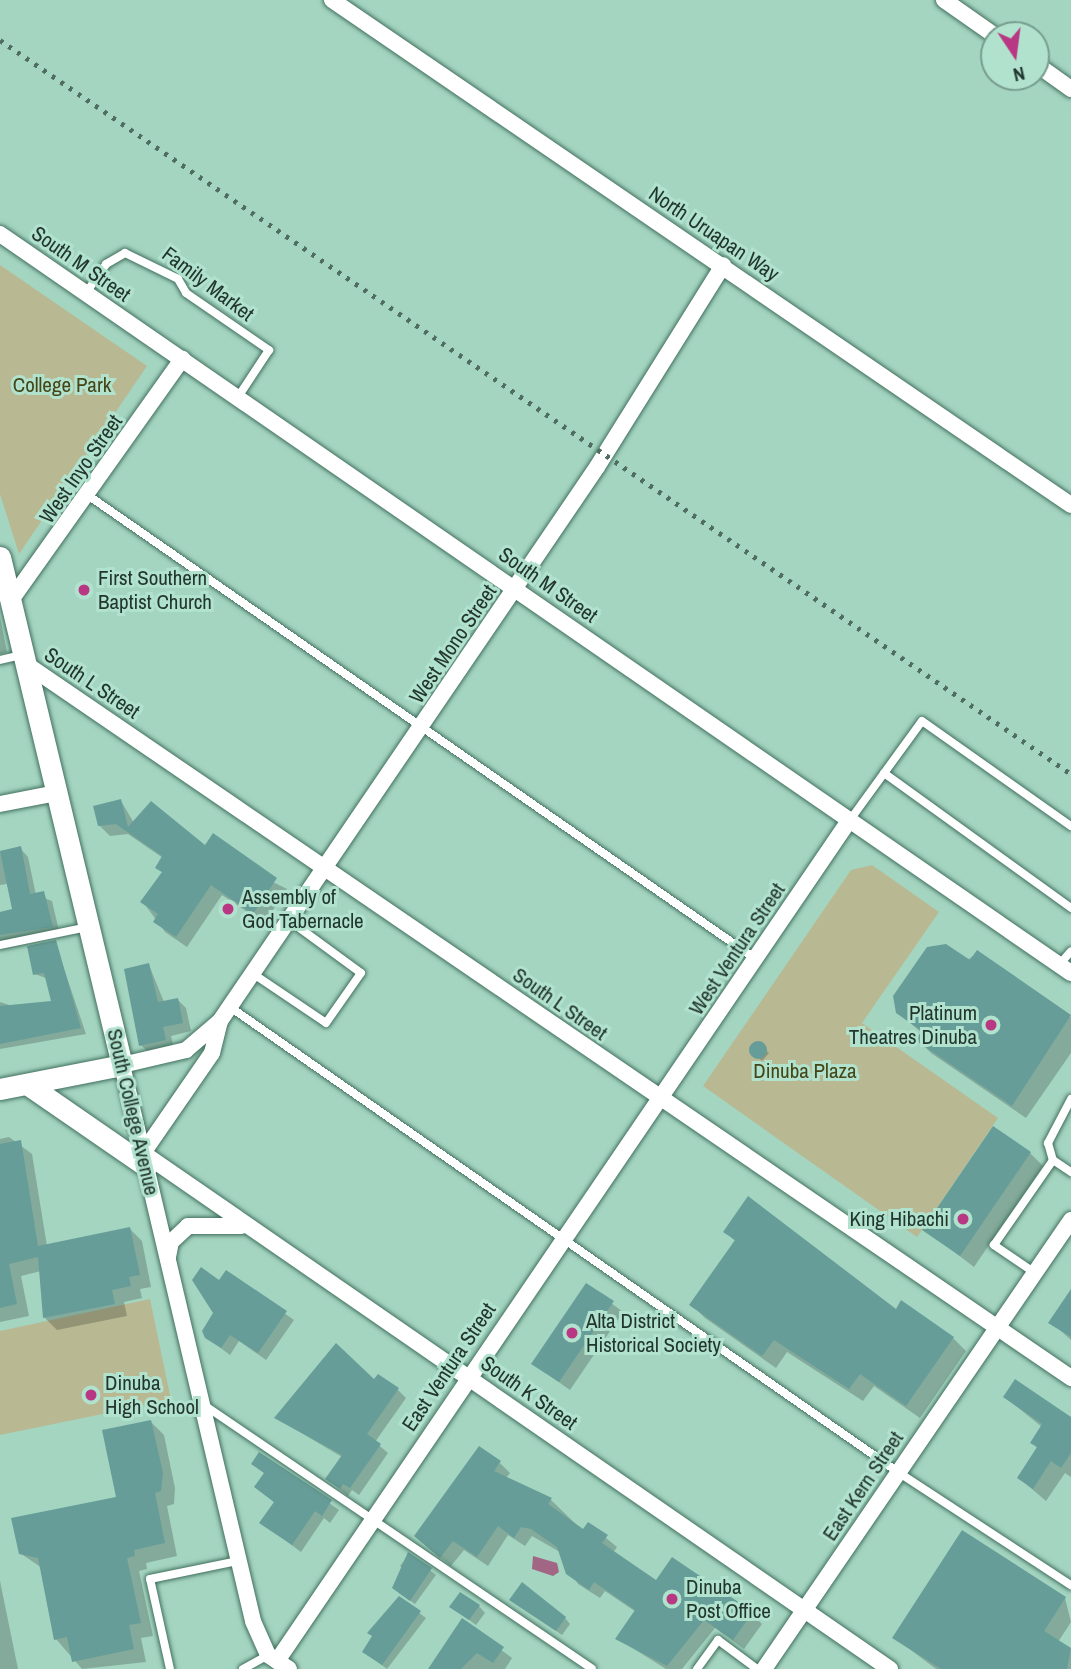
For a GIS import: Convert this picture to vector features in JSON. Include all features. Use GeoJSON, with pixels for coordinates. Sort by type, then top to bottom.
{"type":"FeatureCollection","features":[{"type":"Feature","properties":{"kind":"street","name":"North Uruapan Way"},"geometry":{"type":"LineString","coordinates":[[332,0],[1070,503]]}},
{"type":"Feature","properties":{"kind":"street"},"geometry":{"type":"LineString","coordinates":[[944,0],[980,25]]}},
{"type":"Feature","properties":{"kind":"street"},"geometry":{"type":"LineString","coordinates":[[1050,74],[1071,89]]}},
{"type":"Feature","properties":{"kind":"street","name":"South M Street"},"geometry":{"type":"LineString","coordinates":[[0,234],[516,588],[848,822],[1065,969]]}},
{"type":"Feature","properties":{"kind":"street","name":"West Mono Street"},"geometry":{"type":"LineString","coordinates":[[220,1021],[516,588],[723,265]]}},
{"type":"Feature","properties":{"kind":"street","name":"West Inyo Street"},"geometry":{"type":"LineString","coordinates":[[11,600],[89,496],[182,359]]}},
{"type":"Feature","properties":{"kind":"street","name":"South College Avenue"},"geometry":{"type":"LineString","coordinates":[[0,556],[238,1561],[278,1662]]}},
{"type":"Feature","properties":{"kind":"street","name":"South L Street"},"geometry":{"type":"LineString","coordinates":[[24,659],[660,1099],[1071,1378]]}},
{"type":"Feature","properties":{"kind":"street"},"geometry":{"type":"LineString","coordinates":[[0,804],[56,793]]}},
{"type":"Feature","properties":{"kind":"street","name":"West Ventura Street"},"geometry":{"type":"LineString","coordinates":[[660,1099],[848,822]]}},
{"type":"Feature","properties":{"kind":"street"},"geometry":{"type":"LineString","coordinates":[[0,1089],[186,1050],[220,1021]]}},
{"type":"Feature","properties":{"kind":"street"},"geometry":{"type":"LineString","coordinates":[[26,1084],[145,1160],[212,1053],[220,1021]]}},
{"type":"Feature","properties":{"kind":"street","name":"East Ventura Street"},"geometry":{"type":"LineString","coordinates":[[278,1662],[561,1237],[660,1099]]}},
{"type":"Feature","properties":{"kind":"street","name":"South K Street"},"geometry":{"type":"LineString","coordinates":[[145,1160],[468,1376],[890,1669]]}},
{"type":"Feature","properties":{"kind":"street","name":"East Kern Street"},"geometry":{"type":"LineString","coordinates":[[764,1669],[1071,1220]]}},
{"type":"Feature","properties":{"kind":"street"},"geometry":{"type":"LineString","coordinates":[[168,1259],[170,1242],[188,1226],[241,1226]]}},
{"type":"Feature","properties":{"kind":"lane","name":"Family Market"},"geometry":{"type":"LineString","coordinates":[[86,294],[106,264],[125,253],[178,279],[186,293],[269,350],[238,397]]}},
{"type":"Feature","properties":{"kind":"lane"},"geometry":{"type":"LineString","coordinates":[[89,496],[756,959]]}},
{"type":"Feature","properties":{"kind":"lane"},"geometry":{"type":"LineString","coordinates":[[0,660],[24,659]]}},
{"type":"Feature","properties":{"kind":"lane"},"geometry":{"type":"LineString","coordinates":[[848,822],[922,721],[1071,826]]}},
{"type":"Feature","properties":{"kind":"lane"},"geometry":{"type":"LineString","coordinates":[[884,773],[1071,908]]}},
{"type":"Feature","properties":{"kind":"lane"},"geometry":{"type":"LineString","coordinates":[[252,973],[326,1023],[361,973],[290,921]]}},
{"type":"Feature","properties":{"kind":"lane"},"geometry":{"type":"LineString","coordinates":[[0,945],[88,928]]}},
{"type":"Feature","properties":{"kind":"lane"},"geometry":{"type":"LineString","coordinates":[[1065,969],[1071,951]]}},
{"type":"Feature","properties":{"kind":"lane"},"geometry":{"type":"LineString","coordinates":[[230,1007],[898,1472],[1071,1585]]}},
{"type":"Feature","properties":{"kind":"lane"},"geometry":{"type":"LineString","coordinates":[[1034,1273],[994,1245],[1053,1160],[1049,1130],[1071,1099]]}},
{"type":"Feature","properties":{"kind":"lane"},"geometry":{"type":"LineString","coordinates":[[1053,1160],[1071,1172]]}},
{"type":"Feature","properties":{"kind":"lane"},"geometry":{"type":"LineString","coordinates":[[201,1403],[592,1669]]}},
{"type":"Feature","properties":{"kind":"lane"},"geometry":{"type":"LineString","coordinates":[[170,1669],[150,1580],[238,1561]]}},
{"type":"Feature","properties":{"kind":"lane"},"geometry":{"type":"LineString","coordinates":[[697,1669],[718,1640],[757,1669]]}},
{"type":"Feature","properties":{"kind":"lane"},"geometry":{"type":"LineString","coordinates":[[243,1669],[278,1662]]}},
{"type":"Feature","properties":{"kind":"green space","name":"College Park"},"geometry":{"type":"Polygon","coordinates":[[[0,265],[147,366],[19,554],[0,494],[0,265]]]}},
{"type":"Feature","properties":{"kind":"green space","name":"Dinuba Plaza"},"geometry":{"type":"Polygon","coordinates":[[[872,865],[939,912],[862,1023],[998,1118],[917,1237],[703,1086],[851,870],[872,865]]]}},
{"type":"Feature","properties":{"kind":"green space"},"geometry":{"type":"Polygon","coordinates":[[[150,1299],[171,1400],[0,1435],[0,1331],[150,1299]]]}},
{"type":"Feature","properties":{"kind":"shaded area"},"geometry":{"type":"Polygon","coordinates":[[[533,1556],[557,1563],[559,1572],[553,1576],[532,1569],[533,1556]]]}},
{"type":"Feature","properties":{"kind":"building"},"geometry":{"type":"Polygon","coordinates":[[[121,799],[128,827],[151,801],[205,845],[213,833],[277,878],[253,914],[211,885],[176,937],[153,922],[158,914],[140,902],[162,872],[155,868],[162,856],[116,824],[98,826],[93,806],[121,799]]]}},
{"type":"Feature","properties":{"kind":"building"},"geometry":{"type":"Polygon","coordinates":[[[21,846],[30,894],[44,891],[53,927],[0,935],[0,912],[12,909],[0,851],[21,846]]]}},
{"type":"Feature","properties":{"kind":"building"},"geometry":{"type":"Polygon","coordinates":[[[56,940],[81,1028],[0,1044],[0,1006],[51,1001],[44,973],[33,975],[27,946],[56,940]]]}},
{"type":"Feature","properties":{"kind":"building","name":"Platinum Theatres Dinuba"},"geometry":{"type":"Polygon","coordinates":[[[946,944],[970,960],[977,950],[1071,1015],[1012,1106],[915,1040],[922,1031],[896,1013],[893,996],[927,947],[946,944]]]}},
{"type":"Feature","properties":{"kind":"building"},"geometry":{"type":"Polygon","coordinates":[[[149,963],[158,1002],[178,998],[183,1023],[163,1027],[166,1040],[139,1046],[124,969],[149,963]]]}},
{"type":"Feature","properties":{"kind":"building"},"geometry":{"type":"Polygon","coordinates":[[[758,1041],[766,1046],[767,1050],[762,1058],[758,1059],[750,1054],[749,1050],[754,1042],[758,1041]]]}},
{"type":"Feature","properties":{"kind":"building"},"geometry":{"type":"Polygon","coordinates":[[[993,1126],[1031,1152],[960,1256],[922,1230],[993,1126]]]}},
{"type":"Feature","properties":{"kind":"building"},"geometry":{"type":"Polygon","coordinates":[[[21,1140],[38,1246],[130,1227],[140,1275],[129,1277],[131,1286],[112,1290],[115,1304],[43,1318],[38,1257],[9,1264],[17,1304],[0,1308],[0,1144],[21,1140]]]}},
{"type":"Feature","properties":{"kind":"building"},"geometry":{"type":"Polygon","coordinates":[[[748,1196],[896,1309],[901,1300],[954,1337],[906,1406],[860,1374],[849,1389],[774,1340],[762,1356],[689,1305],[735,1240],[723,1232],[748,1196]]]}},
{"type":"Feature","properties":{"kind":"building"},"geometry":{"type":"Polygon","coordinates":[[[201,1267],[219,1280],[226,1270],[287,1311],[258,1353],[230,1335],[221,1348],[205,1338],[202,1331],[213,1313],[192,1280],[201,1267]]]}},
{"type":"Feature","properties":{"kind":"building","name":"Alta District Historical Society"},"geometry":{"type":"Polygon","coordinates":[[[586,1283],[614,1301],[559,1382],[531,1364],[586,1283]]]}},
{"type":"Feature","properties":{"kind":"building"},"geometry":{"type":"Polygon","coordinates":[[[1071,1289],[1071,1337],[1048,1323],[1071,1289]]]}},
{"type":"Feature","properties":{"kind":"building"},"geometry":{"type":"Polygon","coordinates":[[[336,1343],[374,1379],[378,1374],[399,1388],[367,1434],[381,1444],[350,1488],[343,1484],[340,1489],[325,1479],[342,1455],[274,1418],[336,1343]]]}},
{"type":"Feature","properties":{"kind":"building"},"geometry":{"type":"Polygon","coordinates":[[[1015,1379],[1071,1417],[1071,1453],[1061,1468],[1051,1461],[1033,1489],[1017,1478],[1037,1447],[1030,1443],[1042,1424],[1003,1397],[1015,1379]]]}},
{"type":"Feature","properties":{"kind":"building"},"geometry":{"type":"Polygon","coordinates":[[[151,1420],[163,1473],[161,1491],[155,1493],[165,1543],[134,1550],[135,1556],[127,1558],[141,1623],[129,1625],[134,1649],[72,1662],[67,1637],[54,1640],[38,1558],[19,1554],[11,1518],[116,1497],[102,1430],[151,1420]]]}},
{"type":"Feature","properties":{"kind":"building"},"geometry":{"type":"Polygon","coordinates":[[[479,1446],[501,1461],[494,1471],[552,1498],[548,1504],[583,1529],[588,1522],[608,1535],[602,1543],[656,1580],[672,1557],[753,1612],[733,1640],[704,1620],[667,1666],[615,1639],[635,1610],[594,1582],[589,1590],[566,1574],[557,1547],[531,1529],[521,1527],[514,1538],[498,1526],[477,1557],[453,1541],[440,1558],[414,1536],[479,1446]]]}},
{"type":"Feature","properties":{"kind":"building"},"geometry":{"type":"Polygon","coordinates":[[[259,1452],[332,1500],[322,1516],[315,1511],[292,1545],[259,1523],[274,1502],[254,1487],[264,1473],[251,1464],[259,1452]]]}},
{"type":"Feature","properties":{"kind":"building"},"geometry":{"type":"Polygon","coordinates":[[[962,1530],[1066,1597],[1044,1631],[1071,1648],[1067,1669],[941,1669],[892,1638],[962,1530]]]}},
{"type":"Feature","properties":{"kind":"building"},"geometry":{"type":"Polygon","coordinates":[[[408,1552],[432,1568],[410,1601],[392,1588],[408,1552]]]}},
{"type":"Feature","properties":{"kind":"building"},"geometry":{"type":"Polygon","coordinates":[[[522,1582],[566,1617],[556,1631],[509,1600],[522,1582]]]}},
{"type":"Feature","properties":{"kind":"building"},"geometry":{"type":"Polygon","coordinates":[[[460,1592],[480,1605],[469,1620],[449,1607],[460,1592]]]}},
{"type":"Feature","properties":{"kind":"building"},"geometry":{"type":"Polygon","coordinates":[[[399,1596],[421,1611],[382,1665],[362,1652],[372,1636],[367,1633],[399,1596]]]}},
{"type":"Feature","properties":{"kind":"building"},"geometry":{"type":"Polygon","coordinates":[[[462,1618],[504,1647],[493,1663],[477,1653],[461,1669],[428,1669],[462,1618]]]}},
{"type":"Feature","properties":{"kind":"railway"},"geometry":{"type":"LineString","coordinates":[[0,40],[1071,774]]}},
{"type":"Feature","properties":{"kind":"place","name":"First Southern Baptist Church"},"geometry":{"type":"Point","coordinates":[84,590]}},
{"type":"Feature","properties":{"kind":"place","name":"Assembly of God Tabernacle"},"geometry":{"type":"Point","coordinates":[228,909]}},
{"type":"Feature","properties":{"kind":"place","name":"Platinum Theatres Dinuba"},"geometry":{"type":"Point","coordinates":[991,1025]}},
{"type":"Feature","properties":{"kind":"place","name":"King Hibachi"},"geometry":{"type":"Point","coordinates":[963,1219]}},
{"type":"Feature","properties":{"kind":"place","name":"Alta District Historical Society"},"geometry":{"type":"Point","coordinates":[572,1333]}},
{"type":"Feature","properties":{"kind":"place","name":"Dinuba High School"},"geometry":{"type":"Point","coordinates":[91,1395]}},
{"type":"Feature","properties":{"kind":"place","name":"Dinuba Post Office"},"geometry":{"type":"Point","coordinates":[672,1599]}}]}
